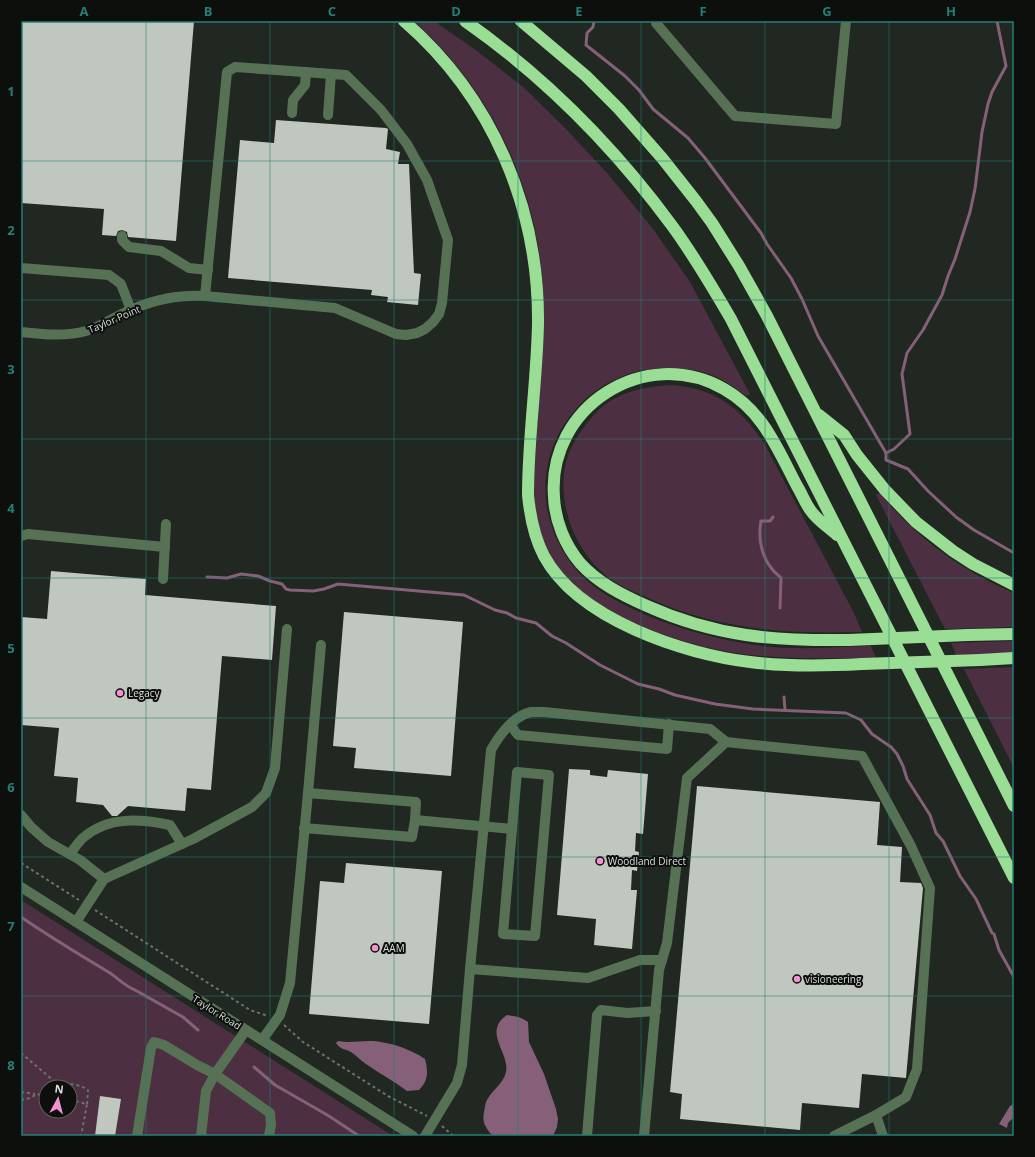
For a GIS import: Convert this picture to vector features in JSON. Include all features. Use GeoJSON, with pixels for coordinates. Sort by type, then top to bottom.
{"type":"FeatureCollection","features":[{"type":"Feature","properties":{"kind":"highway"},"geometry":{"type":"LineString","coordinates":[[404,21],[443,60],[467,91],[494,135],[514,180],[528,228],[536,276],[538,324],[528,495],[529,510],[544,556],[552,568],[573,592],[599,611],[639,631],[680,646],[725,658],[750,662],[799,666],[1014,658]]}},
{"type":"Feature","properties":{"kind":"highway"},"geometry":{"type":"LineString","coordinates":[[465,21],[509,54],[566,104],[629,170],[673,228],[709,282],[731,319],[1014,878]]}},
{"type":"Feature","properties":{"kind":"highway"},"geometry":{"type":"LineString","coordinates":[[521,21],[586,76],[619,109],[654,148],[696,201],[743,273],[767,316],[1014,806]]}},
{"type":"Feature","properties":{"kind":"highway"},"geometry":{"type":"LineString","coordinates":[[843,541],[811,511],[768,431],[755,413],[734,394],[709,382],[694,377],[680,375],[646,376],[616,386],[591,404],[581,414],[565,437],[556,464],[554,477],[554,506],[561,531],[579,561],[589,572],[614,590],[632,600],[661,612],[718,630],[777,639],[809,641],[1014,634]]}},
{"type":"Feature","properties":{"kind":"highway"},"geometry":{"type":"LineString","coordinates":[[816,413],[844,435],[857,455],[884,490],[916,522],[953,551],[973,564],[1014,585]]}},
{"type":"Feature","properties":{"kind":"street"},"geometry":{"type":"LineString","coordinates":[[656,21],[656,23],[735,116],[836,124],[846,21]]}},
{"type":"Feature","properties":{"kind":"street","name":"Taylor Point"},"geometry":{"type":"LineString","coordinates":[[21,332],[62,335],[86,331],[131,310],[166,298],[205,296],[335,308],[396,334],[406,335],[417,333],[425,329],[439,314],[442,303],[448,240],[427,180],[407,144],[381,110],[346,75],[236,67],[227,72],[208,270]]}},
{"type":"Feature","properties":{"kind":"street"},"geometry":{"type":"LineString","coordinates":[[292,113],[293,100],[305,85],[306,72]]}},
{"type":"Feature","properties":{"kind":"street"},"geometry":{"type":"LineString","coordinates":[[328,115],[331,74]]}},
{"type":"Feature","properties":{"kind":"street"},"geometry":{"type":"LineString","coordinates":[[122,236],[122,240],[129,247],[161,251],[189,268],[208,270],[205,296]]}},
{"type":"Feature","properties":{"kind":"street"},"geometry":{"type":"LineString","coordinates":[[21,268],[110,275],[121,284],[131,310]]}},
{"type":"Feature","properties":{"kind":"street"},"geometry":{"type":"LineString","coordinates":[[162,579],[166,524]]}},
{"type":"Feature","properties":{"kind":"street"},"geometry":{"type":"LineString","coordinates":[[21,536],[28,534],[164,547]]}},
{"type":"Feature","properties":{"kind":"street"},"geometry":{"type":"LineString","coordinates":[[76,922],[104,879],[182,844],[252,807],[266,793],[275,768],[287,629]]}},
{"type":"Feature","properties":{"kind":"street"},"geometry":{"type":"LineString","coordinates":[[262,1040],[280,1015],[290,983],[321,645]]}},
{"type":"Feature","properties":{"kind":"street"},"geometry":{"type":"LineString","coordinates":[[425,1136],[457,1083],[462,1065],[491,750],[501,733],[515,720],[530,712],[544,712],[710,729],[726,742],[862,756],[911,846],[930,888],[917,1069],[906,1097],[876,1116],[834,1136]]}},
{"type":"Feature","properties":{"kind":"street"},"geometry":{"type":"LineString","coordinates":[[510,725],[518,735],[667,749],[669,724]]}},
{"type":"Feature","properties":{"kind":"street"},"geometry":{"type":"LineString","coordinates":[[644,1136],[660,970],[667,943],[687,778],[726,742]]}},
{"type":"Feature","properties":{"kind":"street"},"geometry":{"type":"LineString","coordinates":[[517,772],[549,775],[535,936],[503,934],[512,829],[517,772]]}},
{"type":"Feature","properties":{"kind":"street"},"geometry":{"type":"LineString","coordinates":[[304,828],[412,837],[415,820],[416,802],[308,793]]}},
{"type":"Feature","properties":{"kind":"street"},"geometry":{"type":"LineString","coordinates":[[21,815],[31,827],[48,842],[80,860],[104,879]]}},
{"type":"Feature","properties":{"kind":"street"},"geometry":{"type":"LineString","coordinates":[[70,854],[83,837],[104,824],[126,820],[156,822],[170,825],[182,844]]}},
{"type":"Feature","properties":{"kind":"street"},"geometry":{"type":"LineString","coordinates":[[415,820],[512,829]]}},
{"type":"Feature","properties":{"kind":"street","name":"Taylor Road"},"geometry":{"type":"LineString","coordinates":[[21,887],[413,1136]]}},
{"type":"Feature","properties":{"kind":"street"},"geometry":{"type":"LineString","coordinates":[[470,969],[588,978],[640,960],[662,960]]}},
{"type":"Feature","properties":{"kind":"street"},"geometry":{"type":"LineString","coordinates":[[587,1136],[597,1016],[601,1010],[627,1013],[656,1011]]}},
{"type":"Feature","properties":{"kind":"street"},"geometry":{"type":"LineString","coordinates":[[201,1136],[206,1091],[215,1074],[246,1030]]}},
{"type":"Feature","properties":{"kind":"street"},"geometry":{"type":"LineString","coordinates":[[137,1136],[151,1048],[154,1042],[215,1074],[270,1113],[271,1125],[269,1136]]}},
{"type":"Feature","properties":{"kind":"street"},"geometry":{"type":"LineString","coordinates":[[876,1116],[883,1136]]}},
{"type":"Feature","properties":{"kind":"path"},"geometry":{"type":"LineString","coordinates":[[21,863],[250,1010],[267,1015],[284,1025],[303,1042],[388,1096],[434,1121],[453,1136]]}},
{"type":"Feature","properties":{"kind":"path"},"geometry":{"type":"LineString","coordinates":[[21,1053],[54,1081],[81,1086],[88,1090],[81,1136]]}},
{"type":"Feature","properties":{"kind":"path"},"geometry":{"type":"LineString","coordinates":[[21,1092],[37,1094]]}},
{"type":"Feature","properties":{"kind":"path"},"geometry":{"type":"LineString","coordinates":[[21,1100],[30,1098],[37,1094]]}},
{"type":"Feature","properties":{"kind":"path"},"geometry":{"type":"LineString","coordinates":[[78,1102],[87,1104]]}},
{"type":"Feature","properties":{"kind":"shaded area"},"geometry":{"type":"Polygon","coordinates":[[[414,21],[434,21],[477,51],[523,87],[564,127],[608,174],[653,229],[690,282],[750,394],[746,396],[734,387],[712,375],[687,369],[671,368],[643,370],[618,378],[595,391],[576,409],[561,430],[551,454],[546,480],[547,508],[549,518],[560,545],[570,562],[583,577],[599,590],[618,602],[664,622],[688,630],[734,642],[769,647],[813,648],[871,646],[876,658],[760,656],[718,650],[663,635],[609,610],[586,594],[566,576],[551,556],[540,529],[534,492],[543,335],[543,293],[539,254],[532,216],[521,179],[506,144],[488,110],[466,78],[441,48],[414,21]]]}},
{"type":"Feature","properties":{"kind":"shaded area"},"geometry":{"type":"Polygon","coordinates":[[[673,385],[703,391],[726,402],[745,419],[764,443],[854,613],[862,632],[779,631],[752,628],[699,617],[673,608],[622,586],[609,578],[587,555],[571,526],[566,510],[564,478],[566,462],[572,445],[590,419],[607,403],[630,392],[655,386],[673,385]]]}},
{"type":"Feature","properties":{"kind":"shaded area"},"geometry":{"type":"Polygon","coordinates":[[[880,493],[908,524],[941,551],[976,574],[1014,593],[1014,627],[945,629],[876,495],[880,493]]]}},
{"type":"Feature","properties":{"kind":"shaded area"},"geometry":{"type":"Polygon","coordinates":[[[1014,641],[1014,653],[956,655],[951,643],[1014,641]]]}},
{"type":"Feature","properties":{"kind":"shaded area"},"geometry":{"type":"Polygon","coordinates":[[[1014,667],[1014,768],[964,669],[1014,667]]]}},
{"type":"Feature","properties":{"kind":"shaded area"},"geometry":{"type":"Polygon","coordinates":[[[21,900],[393,1136],[21,1136],[21,900]]]}},
{"type":"Feature","properties":{"kind":"shaded area"},"geometry":{"type":"Polygon","coordinates":[[[507,1015],[518,1017],[528,1022],[529,1042],[544,1074],[556,1109],[558,1119],[557,1127],[553,1136],[494,1136],[489,1132],[484,1123],[483,1116],[486,1101],[503,1080],[506,1072],[506,1065],[497,1035],[497,1028],[500,1022],[507,1015]]]}},
{"type":"Feature","properties":{"kind":"shaded area"},"geometry":{"type":"Polygon","coordinates":[[[338,1041],[383,1042],[413,1052],[425,1059],[427,1075],[425,1083],[419,1090],[407,1091],[364,1063],[351,1052],[340,1047],[336,1043],[338,1041]]]}},
{"type":"Feature","properties":{"kind":"shaded area"},"geometry":{"type":"Polygon","coordinates":[[[1014,1104],[1014,1117],[1008,1123],[1007,1128],[999,1124],[1010,1106],[1014,1104]]]}},
{"type":"Feature","properties":{"kind":"building"},"geometry":{"type":"Polygon","coordinates":[[[21,21],[194,21],[176,241],[128,237],[127,232],[122,230],[118,231],[116,236],[102,235],[104,209],[21,203],[21,21]]]}},
{"type":"Feature","properties":{"kind":"building"},"geometry":{"type":"Polygon","coordinates":[[[276,120],[388,129],[386,149],[400,152],[398,164],[409,164],[414,273],[421,274],[418,305],[387,302],[388,297],[371,295],[372,290],[228,278],[240,140],[274,143],[276,120]]]}},
{"type":"Feature","properties":{"kind":"building","name":"Legacy"},"geometry":{"type":"Polygon","coordinates":[[[51,571],[146,579],[145,595],[276,606],[272,660],[222,656],[211,790],[187,788],[185,811],[128,806],[117,816],[112,816],[103,805],[76,802],[78,778],[54,776],[59,728],[21,725],[21,617],[47,619],[51,571]]]}},
{"type":"Feature","properties":{"kind":"building"},"geometry":{"type":"Polygon","coordinates":[[[344,612],[463,622],[451,776],[354,768],[356,748],[333,746],[344,612]]]}},
{"type":"Feature","properties":{"kind":"building","name":"Woodland Direct"},"geometry":{"type":"Polygon","coordinates":[[[569,769],[590,770],[590,775],[607,777],[608,770],[648,774],[643,834],[636,833],[635,851],[639,852],[637,871],[632,870],[631,890],[637,890],[632,949],[594,945],[596,919],[557,915],[569,769]]]}},
{"type":"Feature","properties":{"kind":"building","name":"visioneering"},"geometry":{"type":"Polygon","coordinates":[[[697,786],[880,802],[877,845],[902,847],[900,882],[921,883],[923,888],[906,1078],[862,1074],[859,1108],[802,1103],[800,1130],[680,1119],[682,1094],[670,1092],[697,786]]]}},
{"type":"Feature","properties":{"kind":"building","name":"AAM"},"geometry":{"type":"Polygon","coordinates":[[[346,863],[442,871],[429,1024],[309,1014],[320,881],[344,883],[346,863]]]}},
{"type":"Feature","properties":{"kind":"building"},"geometry":{"type":"Polygon","coordinates":[[[100,1096],[121,1099],[115,1136],[95,1136],[100,1096]]]}},
{"type":"Feature","properties":{"kind":"waterway"},"geometry":{"type":"LineString","coordinates":[[594,21],[593,27],[587,33],[586,45],[625,76],[639,90],[653,109],[688,138],[705,158],[761,233],[791,278],[818,336],[886,453],[886,460],[908,469],[928,491],[956,517],[974,530],[1014,553]]}},
{"type":"Feature","properties":{"kind":"waterway"},"geometry":{"type":"LineString","coordinates":[[886,453],[894,449],[910,434],[902,374],[907,353],[923,330],[942,295],[970,212],[975,189],[982,132],[988,104],[992,92],[1006,66],[997,21]]}},
{"type":"Feature","properties":{"kind":"waterway"},"geometry":{"type":"LineString","coordinates":[[773,517],[770,521],[761,521],[760,540],[768,564],[781,578],[780,608]]}},
{"type":"Feature","properties":{"kind":"waterway"},"geometry":{"type":"LineString","coordinates":[[207,577],[227,578],[241,574],[258,576],[282,584],[286,589],[290,590],[313,591],[338,584],[464,595],[495,610],[507,613],[516,618],[536,623],[552,636],[566,643],[600,665],[638,684],[675,695],[715,704],[753,709],[846,713],[861,720],[872,734],[891,747],[897,754],[907,779],[930,815],[936,833],[943,841],[960,876],[976,899],[992,933],[994,934],[999,950],[1014,977]]}},
{"type":"Feature","properties":{"kind":"waterway"},"geometry":{"type":"LineString","coordinates":[[784,697],[785,710]]}},
{"type":"Feature","properties":{"kind":"waterway"},"geometry":{"type":"LineString","coordinates":[[21,917],[128,986],[183,1017],[198,1030]]}},
{"type":"Feature","properties":{"kind":"waterway"},"geometry":{"type":"LineString","coordinates":[[254,1067],[275,1085],[329,1116],[359,1136]]}},
{"type":"Feature","properties":{"kind":"place","name":"Legacy"},"geometry":{"type":"Point","coordinates":[120,693]}},
{"type":"Feature","properties":{"kind":"place","name":"Woodland Direct"},"geometry":{"type":"Point","coordinates":[600,861]}},
{"type":"Feature","properties":{"kind":"place","name":"AAM"},"geometry":{"type":"Point","coordinates":[375,948]}},
{"type":"Feature","properties":{"kind":"place","name":"visioneering"},"geometry":{"type":"Point","coordinates":[797,979]}}]}
